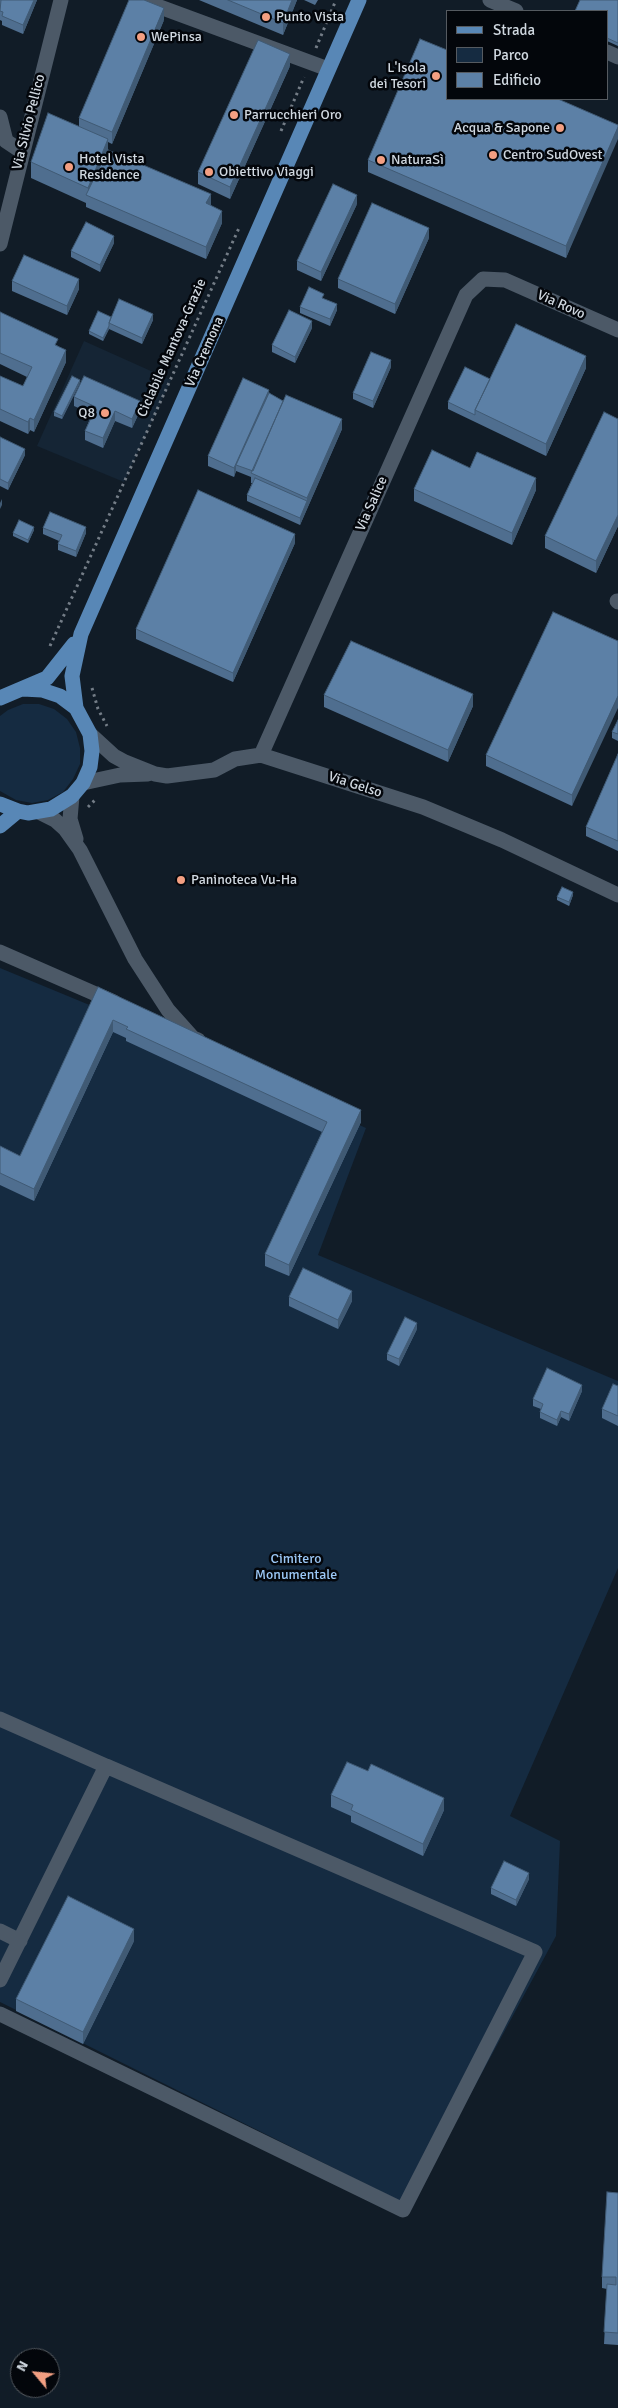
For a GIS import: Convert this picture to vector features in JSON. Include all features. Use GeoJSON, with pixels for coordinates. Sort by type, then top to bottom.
{"type":"FeatureCollection","features":[{"type":"Feature","properties":{"kind":"main road","name":"Via Cremona"},"geometry":{"type":"LineString","coordinates":[[0,804],[18,812],[39,812],[62,804],[83,783],[90,767],[92,751],[90,734],[76,708],[72,692],[73,666],[81,634],[359,0]]}},
{"type":"Feature","properties":{"kind":"main road","name":"Via Cremona"},"geometry":{"type":"LineString","coordinates":[[0,698],[40,682],[55,670],[81,634]]}},
{"type":"Feature","properties":{"kind":"main road","name":"Via Cremona"},"geometry":{"type":"LineString","coordinates":[[23,690],[42,690],[60,696],[76,708]]}},
{"type":"Feature","properties":{"kind":"main road"},"geometry":{"type":"LineString","coordinates":[[0,826],[18,812]]}},
{"type":"Feature","properties":{"kind":"street","name":"Via Silvio Pellico"},"geometry":{"type":"LineString","coordinates":[[0,244],[21,151],[61,0]]}},
{"type":"Feature","properties":{"kind":"street"},"geometry":{"type":"LineString","coordinates":[[140,0],[328,69]]}},
{"type":"Feature","properties":{"kind":"street"},"geometry":{"type":"LineString","coordinates":[[490,0],[514,10]]}},
{"type":"Feature","properties":{"kind":"street"},"geometry":{"type":"LineString","coordinates":[[0,117],[6,141],[21,151]]}},
{"type":"Feature","properties":{"kind":"street","name":"Via Salice"},"geometry":{"type":"LineString","coordinates":[[260,755],[466,295],[483,279],[505,280]]}},
{"type":"Feature","properties":{"kind":"street","name":"Via Rovo"},"geometry":{"type":"LineString","coordinates":[[505,280],[618,330]]}},
{"type":"Feature","properties":{"kind":"street","name":"Via Gelso"},"geometry":{"type":"LineString","coordinates":[[90,734],[114,756],[154,774],[180,776],[199,773],[214,770],[235,758],[260,755],[423,807],[502,840],[618,895]]}},
{"type":"Feature","properties":{"kind":"street"},"geometry":{"type":"LineString","coordinates":[[83,783],[120,775],[154,774]]}},
{"type":"Feature","properties":{"kind":"street"},"geometry":{"type":"LineString","coordinates":[[72,796],[70,819],[80,850]]}},
{"type":"Feature","properties":{"kind":"street"},"geometry":{"type":"LineString","coordinates":[[39,812],[55,820],[65,829],[80,850],[135,959],[168,1010],[193,1038]]}},
{"type":"Feature","properties":{"kind":"street"},"geometry":{"type":"LineString","coordinates":[[0,952],[131,1010]]}},
{"type":"Feature","properties":{"kind":"street"},"geometry":{"type":"LineString","coordinates":[[158,1022],[213,1047]]}},
{"type":"Feature","properties":{"kind":"street"},"geometry":{"type":"LineString","coordinates":[[0,1719],[535,1952],[403,2210],[0,2014]]}},
{"type":"Feature","properties":{"kind":"street"},"geometry":{"type":"LineString","coordinates":[[0,1980],[106,1766]]}},
{"type":"Feature","properties":{"kind":"street"},"geometry":{"type":"LineString","coordinates":[[0,1931],[20,1941]]}},
{"type":"Feature","properties":{"kind":"path"},"geometry":{"type":"LineString","coordinates":[[280,134],[336,0]]}},
{"type":"Feature","properties":{"kind":"path","name":"Ciclabile Mantova-Grazie"},"geometry":{"type":"LineString","coordinates":[[46,654],[242,220]]}},
{"type":"Feature","properties":{"kind":"shaded area"},"geometry":{"type":"Polygon","coordinates":[[[84,341],[171,380],[124,482],[37,446],[84,341]]]}},
{"type":"Feature","properties":{"kind":"green space"},"geometry":{"type":"Polygon","coordinates":[[[23,704],[39,704],[54,709],[67,719],[76,732],[80,748],[80,764],[73,779],[63,792],[48,800],[32,803],[16,800],[0,791],[0,716],[8,710],[23,704]]]}},
{"type":"Feature","properties":{"kind":"green space","name":"Cimitero Monumentale"},"geometry":{"type":"Polygon","coordinates":[[[0,968],[104,1011],[366,1128],[318,1255],[618,1381],[618,1568],[510,1816],[560,1841],[556,1936],[410,2206],[0,2002],[0,968]]]}},
{"type":"Feature","properties":{"kind":"building"},"geometry":{"type":"Polygon","coordinates":[[[1,0],[34,0],[23,25],[2,16],[3,12],[0,11],[1,0]]]}},
{"type":"Feature","properties":{"kind":"building"},"geometry":{"type":"Polygon","coordinates":[[[129,0],[144,0],[164,8],[112,132],[79,118],[129,0]]]}},
{"type":"Feature","properties":{"kind":"building"},"geometry":{"type":"Polygon","coordinates":[[[228,0],[292,0],[283,23],[228,0]]]}},
{"type":"Feature","properties":{"kind":"building"},"geometry":{"type":"Polygon","coordinates":[[[580,0],[618,0],[618,43],[608,38],[608,10],[575,10],[580,0]]]}},
{"type":"Feature","properties":{"kind":"building","name":"Centro SudOvest"},"geometry":{"type":"Polygon","coordinates":[[[420,39],[446,50],[446,100],[560,100],[618,125],[566,246],[368,160],[420,39]]]}},
{"type":"Feature","properties":{"kind":"building"},"geometry":{"type":"Polygon","coordinates":[[[258,40],[290,54],[230,187],[198,172],[258,40]]]}},
{"type":"Feature","properties":{"kind":"building","name":"Hotel Vista Residence"},"geometry":{"type":"Polygon","coordinates":[[[48,113],[108,139],[88,188],[31,162],[48,113]]]}},
{"type":"Feature","properties":{"kind":"building"},"geometry":{"type":"Polygon","coordinates":[[[108,150],[211,194],[206,203],[222,211],[206,247],[86,195],[108,150]]]}},
{"type":"Feature","properties":{"kind":"building"},"geometry":{"type":"Polygon","coordinates":[[[333,184],[357,195],[321,272],[297,261],[333,184]]]}},
{"type":"Feature","properties":{"kind":"building"},"geometry":{"type":"Polygon","coordinates":[[[372,203],[429,228],[395,304],[338,279],[372,203]]]}},
{"type":"Feature","properties":{"kind":"building"},"geometry":{"type":"Polygon","coordinates":[[[86,222],[114,236],[100,265],[71,251],[86,222]]]}},
{"type":"Feature","properties":{"kind":"building"},"geometry":{"type":"Polygon","coordinates":[[[24,255],[79,279],[67,306],[12,281],[24,255]]]}},
{"type":"Feature","properties":{"kind":"building"},"geometry":{"type":"Polygon","coordinates":[[[309,287],[324,294],[322,298],[337,304],[330,319],[300,307],[309,287]]]}},
{"type":"Feature","properties":{"kind":"building"},"geometry":{"type":"Polygon","coordinates":[[[119,299],[153,314],[142,338],[109,323],[119,299]]]}},
{"type":"Feature","properties":{"kind":"building"},"geometry":{"type":"Polygon","coordinates":[[[289,310],[312,321],[295,357],[272,345],[289,310]]]}},
{"type":"Feature","properties":{"kind":"building"},"geometry":{"type":"Polygon","coordinates":[[[98,311],[111,317],[103,338],[89,331],[98,311]]]}},
{"type":"Feature","properties":{"kind":"building"},"geometry":{"type":"Polygon","coordinates":[[[0,312],[58,339],[55,345],[66,350],[34,420],[30,418],[28,422],[0,409],[0,376],[23,386],[32,367],[0,353],[0,312]]]}},
{"type":"Feature","properties":{"kind":"building"},"geometry":{"type":"Polygon","coordinates":[[[516,324],[586,356],[546,444],[475,410],[516,324]]]}},
{"type":"Feature","properties":{"kind":"building"},"geometry":{"type":"Polygon","coordinates":[[[371,352],[391,360],[373,401],[353,393],[371,352]]]}},
{"type":"Feature","properties":{"kind":"building"},"geometry":{"type":"Polygon","coordinates":[[[465,367],[490,379],[475,410],[475,415],[448,402],[465,367]]]}},
{"type":"Feature","properties":{"kind":"building"},"geometry":{"type":"Polygon","coordinates":[[[72,376],[80,380],[62,416],[54,412],[72,376]]]}},
{"type":"Feature","properties":{"kind":"building"},"geometry":{"type":"Polygon","coordinates":[[[84,376],[140,401],[132,419],[115,411],[103,438],[85,431],[96,407],[74,397],[84,376]]]}},
{"type":"Feature","properties":{"kind":"building"},"geometry":{"type":"Polygon","coordinates":[[[243,378],[269,390],[234,468],[208,456],[243,378]]]}},
{"type":"Feature","properties":{"kind":"building"},"geometry":{"type":"Polygon","coordinates":[[[269,393],[283,401],[253,471],[236,465],[269,393]]]}},
{"type":"Feature","properties":{"kind":"building"},"geometry":{"type":"Polygon","coordinates":[[[286,395],[342,419],[307,498],[251,473],[286,395]]]}},
{"type":"Feature","properties":{"kind":"building"},"geometry":{"type":"Polygon","coordinates":[[[604,412],[618,419],[618,515],[596,561],[545,536],[604,412]]]}},
{"type":"Feature","properties":{"kind":"building"},"geometry":{"type":"Polygon","coordinates":[[[0,437],[25,449],[8,483],[0,479],[0,437]]]}},
{"type":"Feature","properties":{"kind":"building"},"geometry":{"type":"Polygon","coordinates":[[[432,450],[470,468],[477,452],[536,478],[512,533],[414,489],[432,450]]]}},
{"type":"Feature","properties":{"kind":"building"},"geometry":{"type":"Polygon","coordinates":[[[255,478],[307,501],[300,518],[247,495],[255,478]]]}},
{"type":"Feature","properties":{"kind":"building"},"geometry":{"type":"Polygon","coordinates":[[[198,490],[295,534],[233,673],[136,629],[198,490]]]}},
{"type":"Feature","properties":{"kind":"building"},"geometry":{"type":"Polygon","coordinates":[[[50,512],[86,527],[76,551],[58,544],[62,535],[43,528],[50,512]]]}},
{"type":"Feature","properties":{"kind":"building"},"geometry":{"type":"Polygon","coordinates":[[[19,520],[34,527],[28,540],[13,533],[19,520]]]}},
{"type":"Feature","properties":{"kind":"building"},"geometry":{"type":"Polygon","coordinates":[[[553,612],[618,641],[618,696],[572,795],[486,755],[553,612]]]}},
{"type":"Feature","properties":{"kind":"building"},"geometry":{"type":"Polygon","coordinates":[[[351,641],[473,694],[448,750],[324,695],[351,641]]]}},
{"type":"Feature","properties":{"kind":"building"},"geometry":{"type":"Polygon","coordinates":[[[618,720],[618,734],[612,732],[618,720]]]}},
{"type":"Feature","properties":{"kind":"building"},"geometry":{"type":"Polygon","coordinates":[[[618,754],[618,841],[586,827],[618,754]]]}},
{"type":"Feature","properties":{"kind":"building"},"geometry":{"type":"Polygon","coordinates":[[[562,887],[573,892],[569,902],[557,897],[562,887]]]}},
{"type":"Feature","properties":{"kind":"building"},"geometry":{"type":"Polygon","coordinates":[[[98,987],[361,1110],[289,1265],[265,1254],[327,1122],[126,1029],[128,1027],[113,1020],[34,1189],[0,1173],[0,1146],[20,1156],[98,987]]]}},
{"type":"Feature","properties":{"kind":"building"},"geometry":{"type":"Polygon","coordinates":[[[303,1268],[352,1291],[338,1320],[289,1297],[303,1268]]]}},
{"type":"Feature","properties":{"kind":"building"},"geometry":{"type":"Polygon","coordinates":[[[405,1317],[417,1323],[399,1359],[387,1354],[405,1317]]]}},
{"type":"Feature","properties":{"kind":"building"},"geometry":{"type":"Polygon","coordinates":[[[547,1368],[582,1385],[569,1414],[561,1411],[557,1420],[540,1412],[543,1404],[533,1399],[547,1368]]]}},
{"type":"Feature","properties":{"kind":"building"},"geometry":{"type":"Polygon","coordinates":[[[613,1384],[618,1386],[618,1416],[602,1409],[613,1384]]]}},
{"type":"Feature","properties":{"kind":"building"},"geometry":{"type":"Polygon","coordinates":[[[347,1762],[368,1771],[371,1764],[444,1798],[423,1844],[351,1810],[353,1805],[331,1795],[347,1762]]]}},
{"type":"Feature","properties":{"kind":"building"},"geometry":{"type":"Polygon","coordinates":[[[504,1861],[529,1873],[516,1900],[491,1888],[504,1861]]]}},
{"type":"Feature","properties":{"kind":"building"},"geometry":{"type":"Polygon","coordinates":[[[68,1896],[134,1929],[83,2032],[16,1999],[68,1896]]]}},
{"type":"Feature","properties":{"kind":"building"},"geometry":{"type":"Polygon","coordinates":[[[607,2192],[618,2193],[618,2333],[604,2332],[607,2284],[616,2285],[616,2277],[602,2277],[607,2192]]]}},
{"type":"Feature","properties":{"kind":"place","name":"Punto Vista"},"geometry":{"type":"Point","coordinates":[266,17]}},
{"type":"Feature","properties":{"kind":"place","name":"WePinsa"},"geometry":{"type":"Point","coordinates":[141,37]}},
{"type":"Feature","properties":{"kind":"place","name":"L'Isola dei Tesori"},"geometry":{"type":"Point","coordinates":[436,76]}},
{"type":"Feature","properties":{"kind":"place","name":"Parrucchieri Oro"},"geometry":{"type":"Point","coordinates":[234,115]}},
{"type":"Feature","properties":{"kind":"place","name":"Acqua & Sapone"},"geometry":{"type":"Point","coordinates":[560,128]}},
{"type":"Feature","properties":{"kind":"place","name":"Centro SudOvest"},"geometry":{"type":"Point","coordinates":[493,155]}},
{"type":"Feature","properties":{"kind":"place","name":"NaturaSì"},"geometry":{"type":"Point","coordinates":[381,160]}},
{"type":"Feature","properties":{"kind":"place","name":"Hotel Vista Residence"},"geometry":{"type":"Point","coordinates":[69,167]}},
{"type":"Feature","properties":{"kind":"place","name":"Obiettivo Viaggi"},"geometry":{"type":"Point","coordinates":[209,172]}},
{"type":"Feature","properties":{"kind":"place","name":"Q8"},"geometry":{"type":"Point","coordinates":[105,413]}},
{"type":"Feature","properties":{"kind":"place","name":"Paninoteca Vu-Ha"},"geometry":{"type":"Point","coordinates":[181,880]}}]}
